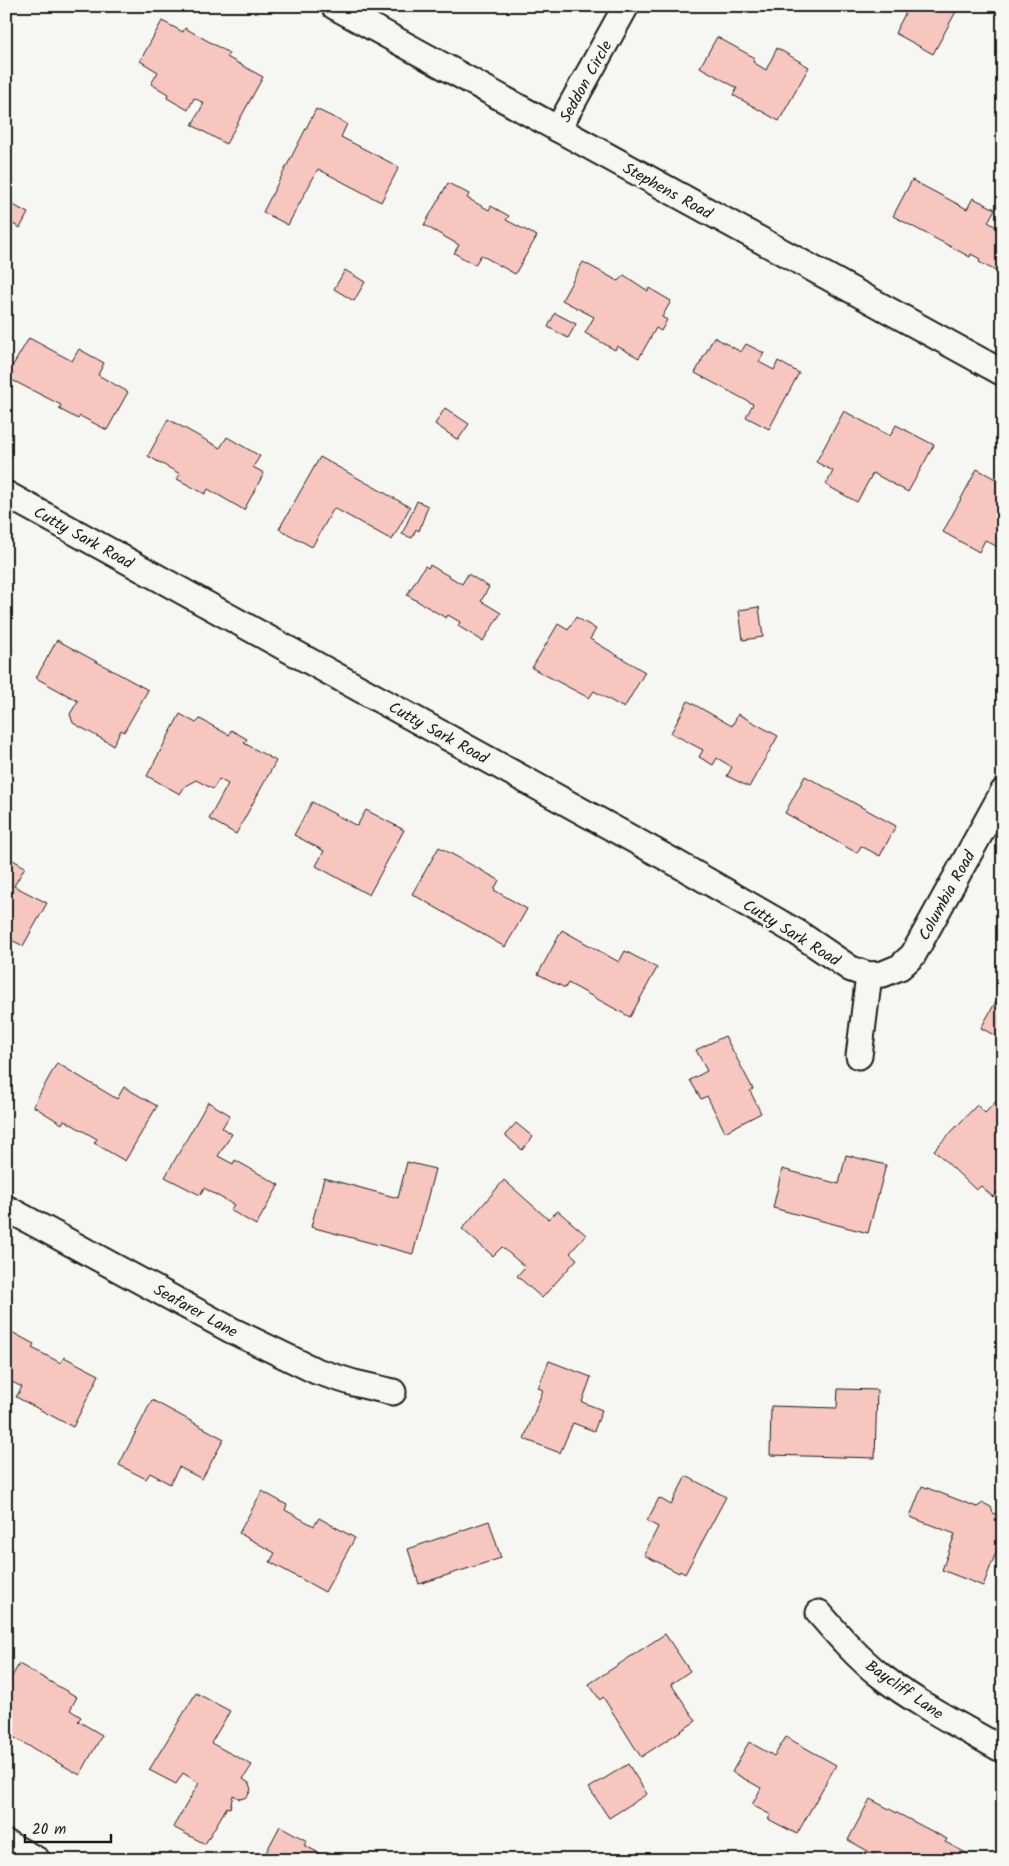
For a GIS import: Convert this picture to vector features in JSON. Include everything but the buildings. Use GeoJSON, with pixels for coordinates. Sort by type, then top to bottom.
{"type":"FeatureCollection","features":[{"type":"Feature","properties":{"kind":"street","name":"Stephens Road"},"geometry":{"type":"LineString","coordinates":[[334,6],[1003,373]]}},
{"type":"Feature","properties":{"kind":"street","name":"Seddon Circle"},"geometry":{"type":"LineString","coordinates":[[558,129],[626,6]]}},
{"type":"Feature","properties":{"kind":"street","name":"Cutty Sark Road"},"geometry":{"type":"LineString","coordinates":[[6,494],[676,863],[798,933],[851,970],[869,975]]}},
{"type":"Feature","properties":{"kind":"street","name":"Columbia Road"},"geometry":{"type":"LineString","coordinates":[[869,975],[883,974],[900,967],[913,954],[1003,792]]}},
{"type":"Feature","properties":{"kind":"street"},"geometry":{"type":"LineString","coordinates":[[859,1056],[869,975]]}},
{"type":"Feature","properties":{"kind":"street","name":"Seafarer Lane"},"geometry":{"type":"LineString","coordinates":[[6,1208],[231,1330],[316,1371],[354,1383],[393,1392]]}},
{"type":"Feature","properties":{"kind":"street","name":"Baycliff Lane"},"geometry":{"type":"LineString","coordinates":[[818,1613],[840,1638],[881,1675],[926,1706],[1003,1750]]}},
{"type":"Feature","properties":{"kind":"street"},"geometry":{"type":"LineString","coordinates":[[6,1843],[37,1860]]}}]}
